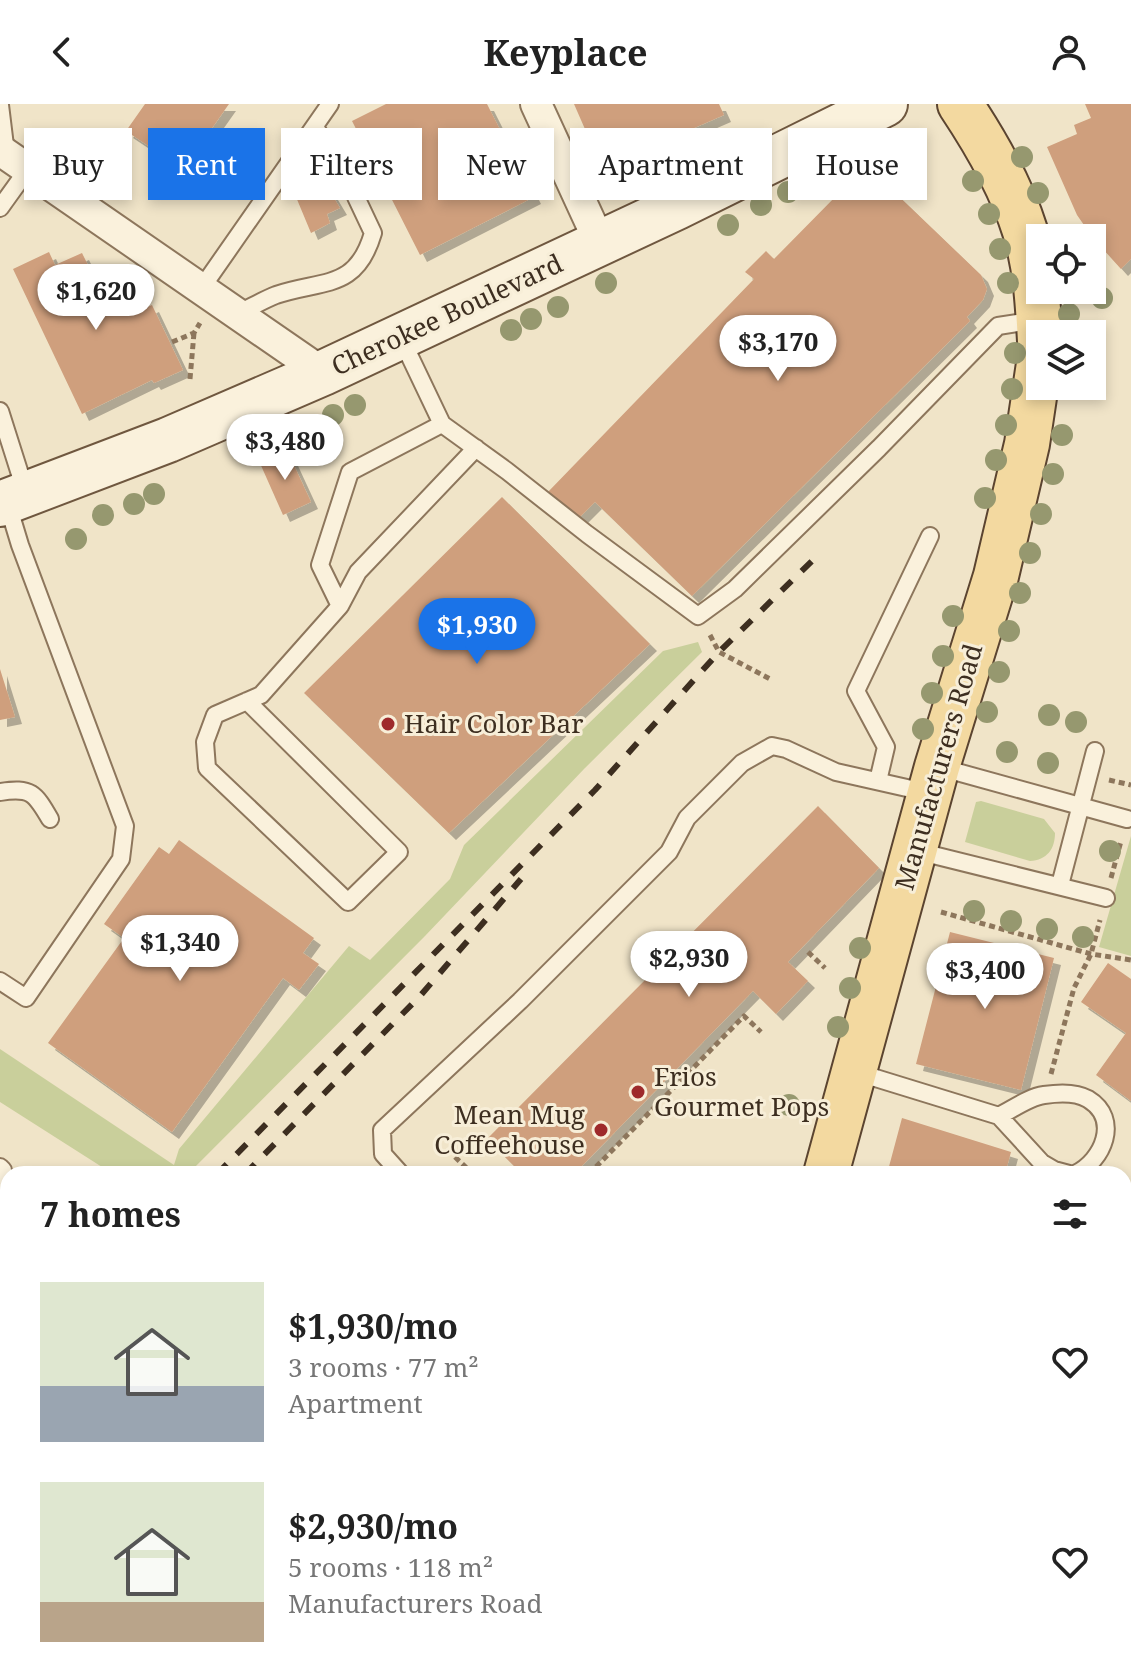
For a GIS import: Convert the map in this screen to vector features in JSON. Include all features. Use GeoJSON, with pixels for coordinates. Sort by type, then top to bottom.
{"type":"FeatureCollection","features":[{"type":"Feature","properties":{"kind":"main road","name":"Cherokee Boulevard"},"geometry":{"type":"LineString","coordinates":[[11,500],[168,440],[323,373],[885,104]]}},
{"type":"Feature","properties":{"kind":"main road","name":"Manufacturers Road"},"geometry":{"type":"LineString","coordinates":[[960,104],[998,168],[1025,230],[1037,287],[1039,320]]}},
{"type":"Feature","properties":{"kind":"main road","name":"Manufacturers Road"},"geometry":{"type":"LineString","coordinates":[[828,1166],[934,780],[996,576],[1027,444],[1032,400]]}},
{"type":"Feature","properties":{"kind":"street"},"geometry":{"type":"LineString","coordinates":[[536,104],[600,243]]}},
{"type":"Feature","properties":{"kind":"street"},"geometry":{"type":"LineString","coordinates":[[11,157],[323,373]]}},
{"type":"Feature","properties":{"kind":"lane"},"geometry":{"type":"LineString","coordinates":[[201,289],[330,104]]}},
{"type":"Feature","properties":{"kind":"lane"},"geometry":{"type":"LineString","coordinates":[[0,105],[11,157],[0,208]]}},
{"type":"Feature","properties":{"kind":"lane"},"geometry":{"type":"LineString","coordinates":[[237,314],[276,295],[331,283],[352,271],[367,255],[373,233],[357,200]]}},
{"type":"Feature","properties":{"kind":"lane"},"geometry":{"type":"LineString","coordinates":[[400,337],[442,424],[698,616],[746,578],[998,326],[1026,335]]}},
{"type":"Feature","properties":{"kind":"lane"},"geometry":{"type":"LineString","coordinates":[[0,411],[20,545],[125,826],[121,859],[26,998],[0,981]]}},
{"type":"Feature","properties":{"kind":"lane"},"geometry":{"type":"LineString","coordinates":[[340,606],[320,565],[350,472],[442,424]]}},
{"type":"Feature","properties":{"kind":"lane"},"geometry":{"type":"LineString","coordinates":[[247,701],[399,852],[348,902],[207,768],[205,742],[215,715],[247,701],[261,695],[340,606],[358,572],[476,448]]}},
{"type":"Feature","properties":{"kind":"lane"},"geometry":{"type":"LineString","coordinates":[[878,781],[886,747],[856,691],[930,536]]}},
{"type":"Feature","properties":{"kind":"lane"},"geometry":{"type":"LineString","coordinates":[[394,1166],[383,1154],[382,1130],[520,1001],[669,852],[687,818],[742,763],[772,746],[786,749],[836,772],[878,781],[934,780],[1127,819]]}},
{"type":"Feature","properties":{"kind":"lane"},"geometry":{"type":"LineString","coordinates":[[1060,885],[1095,751]]}},
{"type":"Feature","properties":{"kind":"lane"},"geometry":{"type":"LineString","coordinates":[[0,792],[21,789],[39,799],[50,819]]}},
{"type":"Feature","properties":{"kind":"lane"},"geometry":{"type":"LineString","coordinates":[[914,851],[1060,885],[1108,891]]}},
{"type":"Feature","properties":{"kind":"lane"},"geometry":{"type":"LineString","coordinates":[[854,1071],[999,1116],[1047,1166]]}},
{"type":"Feature","properties":{"kind":"lane"},"geometry":{"type":"LineString","coordinates":[[999,1116],[1045,1095],[1064,1094],[1087,1099],[1101,1113],[1107,1134],[1098,1157],[1089,1166]]}},
{"type":"Feature","properties":{"kind":"path"},"geometry":{"type":"LineString","coordinates":[[190,379],[194,333],[201,321]]}},
{"type":"Feature","properties":{"kind":"path"},"geometry":{"type":"LineString","coordinates":[[172,342],[194,333]]}},
{"type":"Feature","properties":{"kind":"path"},"geometry":{"type":"LineString","coordinates":[[698,616],[719,652],[772,680]]}},
{"type":"Feature","properties":{"kind":"path"},"geometry":{"type":"LineString","coordinates":[[1108,779],[1131,785]]}},
{"type":"Feature","properties":{"kind":"path"},"geometry":{"type":"LineString","coordinates":[[1108,891],[1121,841]]}},
{"type":"Feature","properties":{"kind":"path"},"geometry":{"type":"LineString","coordinates":[[941,912],[1091,954],[1131,960]]}},
{"type":"Feature","properties":{"kind":"path"},"geometry":{"type":"LineString","coordinates":[[1045,1095],[1074,988],[1091,954],[1100,920]]}},
{"type":"Feature","properties":{"kind":"path"},"geometry":{"type":"LineString","coordinates":[[808,952],[825,968]]}},
{"type":"Feature","properties":{"kind":"path"},"geometry":{"type":"LineString","coordinates":[[598,1166],[744,1016],[761,1032]]}},
{"type":"Feature","properties":{"kind":"path"},"geometry":{"type":"LineString","coordinates":[[455,1157],[465,1166]]}},
{"type":"Feature","properties":{"kind":"green space"},"geometry":{"type":"Polygon","coordinates":[[[698,642],[702,652],[196,1166],[100,1166],[0,1102],[0,1049],[174,1165],[179,1149],[349,946],[370,960],[450,879],[464,845],[663,651],[698,642]]]}},
{"type":"Feature","properties":{"kind":"green space"},"geometry":{"type":"Polygon","coordinates":[[[976,802],[1044,819],[1055,833],[1049,853],[1030,861],[965,842],[976,802]]]}},
{"type":"Feature","properties":{"kind":"green space"},"geometry":{"type":"Polygon","coordinates":[[[1131,836],[1131,956],[1099,947],[1131,836]]]}},
{"type":"Feature","properties":{"kind":"building"},"geometry":{"type":"Polygon","coordinates":[[[145,104],[229,104],[212,128],[148,128],[148,146],[132,135],[132,128],[128,128],[145,104]]]}},
{"type":"Feature","properties":{"kind":"building"},"geometry":{"type":"Polygon","coordinates":[[[386,104],[487,104],[499,128],[438,128],[438,200],[528,200],[420,255],[392,200],[422,200],[422,128],[356,128],[352,121],[386,104]]]}},
{"type":"Feature","properties":{"kind":"building"},"geometry":{"type":"Polygon","coordinates":[[[574,104],[719,104],[724,115],[694,128],[584,128],[574,104]]]}},
{"type":"Feature","properties":{"kind":"building"},"geometry":{"type":"Polygon","coordinates":[[[1085,104],[1131,104],[1131,259],[1121,269],[1106,252],[1106,224],[1083,224],[1047,147],[1077,134],[1074,125],[1091,118],[1085,104]]]}},
{"type":"Feature","properties":{"kind":"building"},"geometry":{"type":"Polygon","coordinates":[[[297,200],[335,200],[340,208],[327,214],[330,223],[311,233],[297,200]]]}},
{"type":"Feature","properties":{"kind":"building"},"geometry":{"type":"Polygon","coordinates":[[[832,200],[903,200],[981,275],[987,289],[983,300],[967,317],[970,321],[692,596],[595,502],[578,519],[547,493],[754,279],[745,272],[766,251],[774,259],[832,200]]]}},
{"type":"Feature","properties":{"kind":"building"},"geometry":{"type":"Polygon","coordinates":[[[49,252],[55,265],[82,253],[88,265],[75,271],[86,295],[123,278],[134,301],[129,303],[134,313],[152,305],[183,370],[154,383],[152,380],[82,414],[13,269],[49,252]]]}},
{"type":"Feature","properties":{"kind":"building"},"geometry":{"type":"Polygon","coordinates":[[[286,448],[311,502],[283,515],[259,461],[286,448]]]}},
{"type":"Feature","properties":{"kind":"building"},"geometry":{"type":"Polygon","coordinates":[[[502,497],[650,644],[449,833],[304,693],[502,497]]]}},
{"type":"Feature","properties":{"kind":"building"},"geometry":{"type":"Polygon","coordinates":[[[0,669],[15,717],[0,720],[0,669]]]}},
{"type":"Feature","properties":{"kind":"building"},"geometry":{"type":"Polygon","coordinates":[[[818,806],[879,868],[788,962],[808,981],[776,1014],[753,991],[582,1166],[514,1166],[487,1139],[818,806]]]}},
{"type":"Feature","properties":{"kind":"building"},"geometry":{"type":"Polygon","coordinates":[[[179,840],[314,938],[303,953],[319,964],[299,990],[283,978],[172,1132],[48,1043],[124,938],[104,924],[159,847],[169,854],[179,840]]]}},
{"type":"Feature","properties":{"kind":"building"},"geometry":{"type":"Polygon","coordinates":[[[950,932],[1054,958],[1021,1090],[916,1064],[950,932]]]}},
{"type":"Feature","properties":{"kind":"building"},"geometry":{"type":"Polygon","coordinates":[[[1108,963],[1131,979],[1131,1101],[1096,1075],[1126,1033],[1081,1002],[1108,963]]]}},
{"type":"Feature","properties":{"kind":"building"},"geometry":{"type":"Polygon","coordinates":[[[902,1118],[1011,1152],[1007,1166],[889,1166],[902,1118]]]}},
{"type":"Feature","properties":{"kind":"railway"},"geometry":{"type":"LineString","coordinates":[[225,1166],[595,790],[719,652],[816,557]]}},
{"type":"Feature","properties":{"kind":"railway"},"geometry":{"type":"LineString","coordinates":[[253,1166],[420,996],[521,879]]}},
{"type":"Feature","properties":{"kind":"place","name":"Hair Color Bar"},"geometry":{"type":"Point","coordinates":[388,724]}},
{"type":"Feature","properties":{"kind":"place","name":"Frios Gourmet Pops"},"geometry":{"type":"Point","coordinates":[638,1092]}},
{"type":"Feature","properties":{"kind":"place","name":"Mean Mug Coffeehouse"},"geometry":{"type":"Point","coordinates":[601,1130]}}]}
